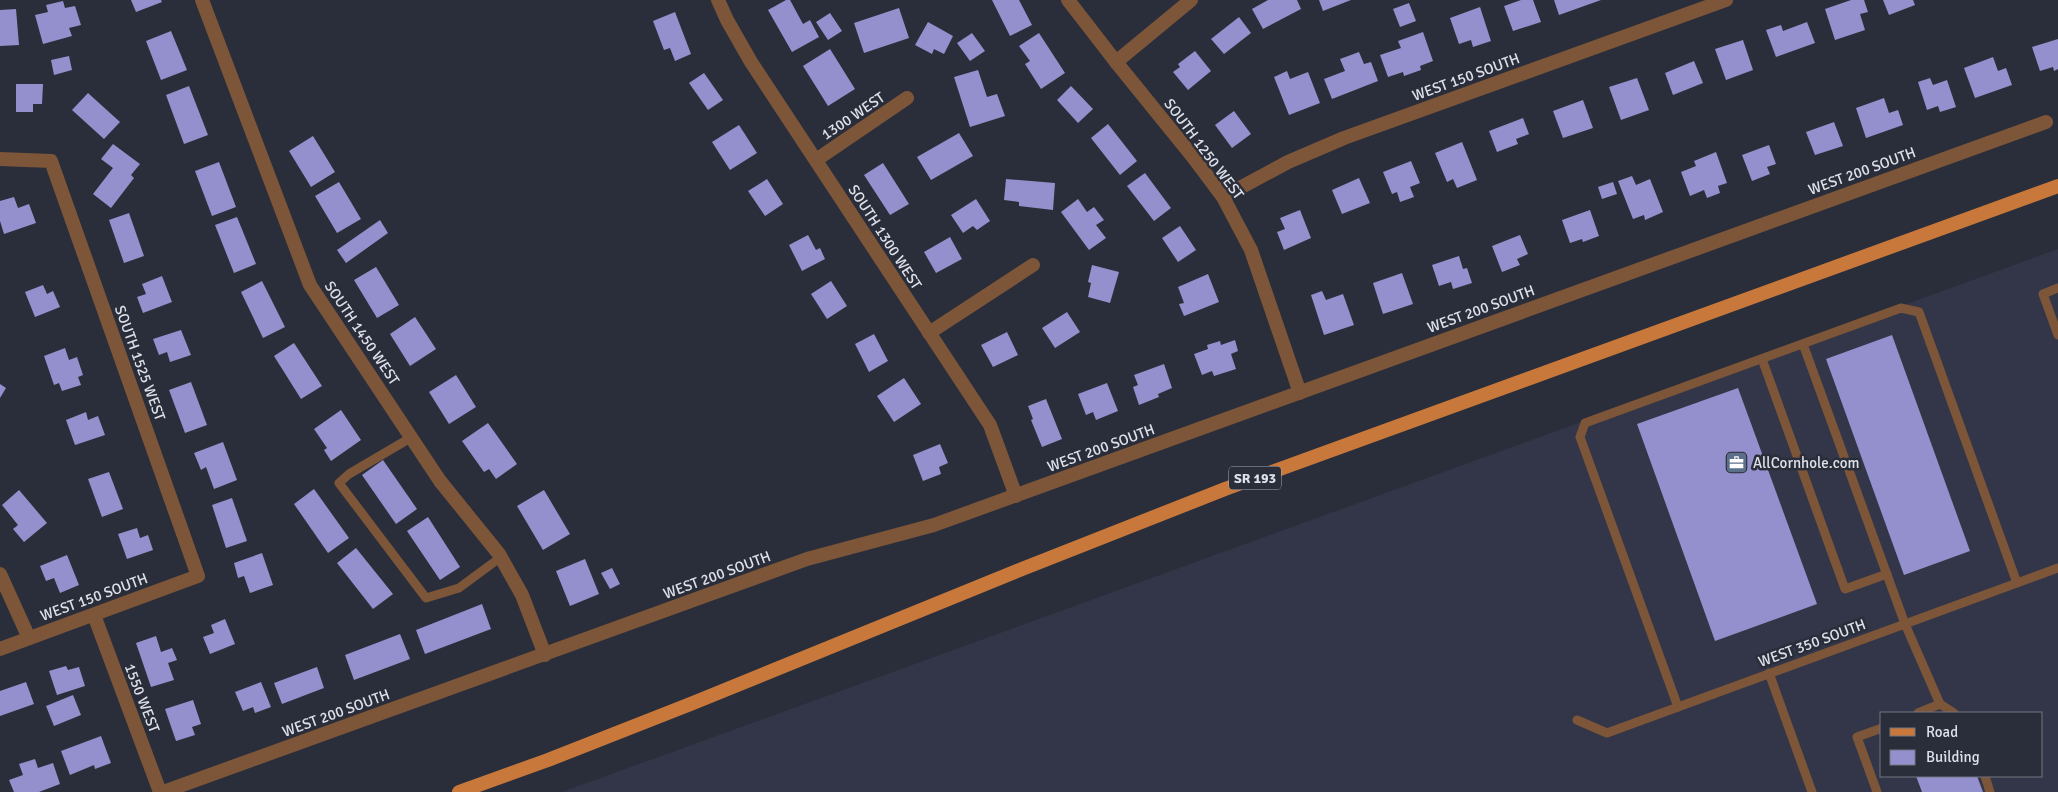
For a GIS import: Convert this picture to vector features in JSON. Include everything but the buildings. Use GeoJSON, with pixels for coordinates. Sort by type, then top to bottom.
{"type":"FeatureCollection","features":[{"type":"Feature","properties":{"kind":"main road","name":"SR 193"},"geometry":{"type":"LineString","coordinates":[[459,792],[548,760],[693,703],[1022,569],[1216,493],[2058,186]]}},
{"type":"Feature","properties":{"kind":"street","name":"SOUTH 1450 WEST"},"geometry":{"type":"LineString","coordinates":[[202,0],[310,285],[440,481],[501,558],[522,595],[545,656]]}},
{"type":"Feature","properties":{"kind":"street","name":"SOUTH 1300 WEST"},"geometry":{"type":"LineString","coordinates":[[718,0],[751,62],[990,425],[1016,496]]}},
{"type":"Feature","properties":{"kind":"street","name":"SOUTH 1250 WEST"},"geometry":{"type":"LineString","coordinates":[[1068,0],[1223,197],[1251,250],[1300,392]]}},
{"type":"Feature","properties":{"kind":"street"},"geometry":{"type":"LineString","coordinates":[[1116,62],[1190,0]]}},
{"type":"Feature","properties":{"kind":"street","name":"WEST 150 SOUTH"},"geometry":{"type":"LineString","coordinates":[[1223,197],[1288,162],[1344,138],[1726,0]]}},
{"type":"Feature","properties":{"kind":"street","name":"1300 WEST"},"geometry":{"type":"LineString","coordinates":[[816,160],[908,98]]}},
{"type":"Feature","properties":{"kind":"street","name":"WEST 200 SOUTH"},"geometry":{"type":"LineString","coordinates":[[162,792],[545,656],[807,560],[934,525],[1016,496],[2046,122]]}},
{"type":"Feature","properties":{"kind":"street","name":"SOUTH 1525 WEST"},"geometry":{"type":"LineString","coordinates":[[0,159],[51,161],[198,576]]}},
{"type":"Feature","properties":{"kind":"street"},"geometry":{"type":"LineString","coordinates":[[929,334],[1033,265]]}},
{"type":"Feature","properties":{"kind":"street"},"geometry":{"type":"LineString","coordinates":[[0,574],[29,638]]}},
{"type":"Feature","properties":{"kind":"street","name":"WEST 150 SOUTH"},"geometry":{"type":"LineString","coordinates":[[0,649],[198,576]]}},
{"type":"Feature","properties":{"kind":"street","name":"1550 WEST"},"geometry":{"type":"LineString","coordinates":[[94,615],[162,792]]}},
{"type":"Feature","properties":{"kind":"lane"},"geometry":{"type":"LineString","coordinates":[[2058,288],[2043,294],[2058,335]]}},
{"type":"Feature","properties":{"kind":"lane"},"geometry":{"type":"LineString","coordinates":[[1678,707],[1580,437],[1585,424],[1901,308],[1919,312],[2017,583]]}},
{"type":"Feature","properties":{"kind":"lane"},"geometry":{"type":"LineString","coordinates":[[1803,344],[1905,624],[1940,704],[1952,712]]}},
{"type":"Feature","properties":{"kind":"lane"},"geometry":{"type":"LineString","coordinates":[[1762,359],[1845,589],[1887,574]]}},
{"type":"Feature","properties":{"kind":"lane"},"geometry":{"type":"LineString","coordinates":[[412,438],[349,474],[339,483],[426,598],[459,588],[501,558]]}},
{"type":"Feature","properties":{"kind":"lane","name":"WEST 350 SOUTH"},"geometry":{"type":"LineString","coordinates":[[1577,720],[1607,733],[2058,568]]}},
{"type":"Feature","properties":{"kind":"lane"},"geometry":{"type":"LineString","coordinates":[[1769,673],[1812,792]]}},
{"type":"Feature","properties":{"kind":"lane"},"geometry":{"type":"LineString","coordinates":[[1920,712],[1940,704]]}},
{"type":"Feature","properties":{"kind":"lane"},"geometry":{"type":"LineString","coordinates":[[1877,792],[1857,738],[1880,729]]}},
{"type":"Feature","properties":{"kind":"lane"},"geometry":{"type":"LineString","coordinates":[[1984,777],[1990,792]]}},
{"type":"Feature","properties":{"kind":"shaded area"},"geometry":{"type":"Polygon","coordinates":[[[2058,249],[2058,792],[562,792],[2058,249]]]}},
{"type":"Feature","properties":{"kind":"place","name":"AllCornhole.com"},"geometry":{"type":"Point","coordinates":[1737,463]}}]}
